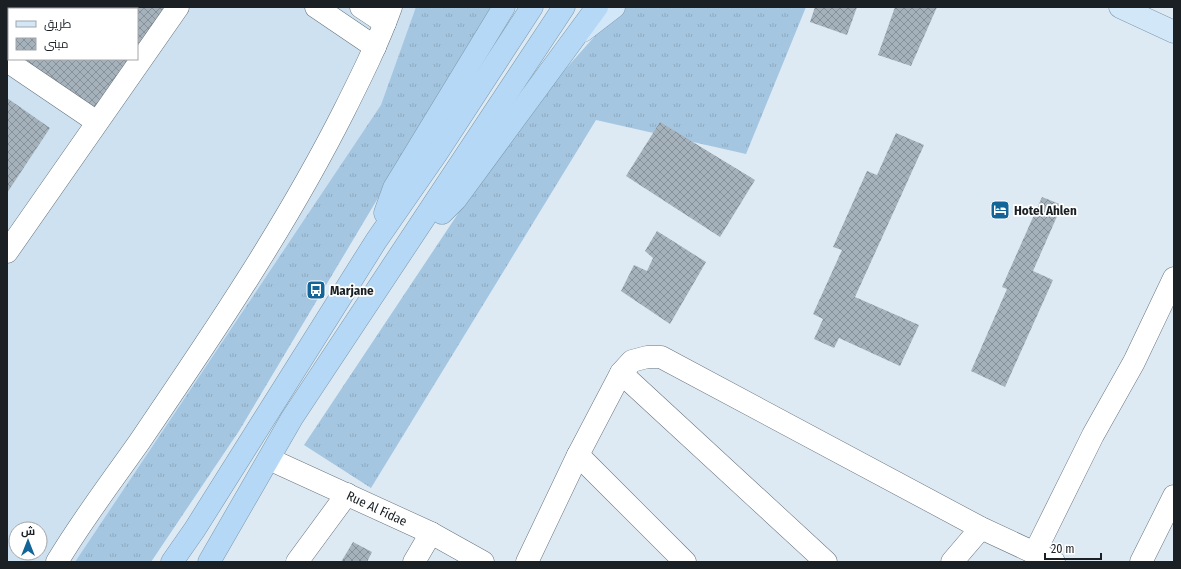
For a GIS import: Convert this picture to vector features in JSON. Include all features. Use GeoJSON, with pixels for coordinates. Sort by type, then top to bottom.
{"type":"FeatureCollection","features":[{"type":"Feature","properties":{"kind":"highway"},"geometry":{"type":"LineString","coordinates":[[376,241],[394,188],[504,7]]}},
{"type":"Feature","properties":{"kind":"highway"},"geometry":{"type":"LineString","coordinates":[[172,562],[195,529],[376,241],[437,153],[532,7]]}},
{"type":"Feature","properties":{"kind":"highway"},"geometry":{"type":"LineString","coordinates":[[208,562],[292,418],[409,244],[564,7]]}},
{"type":"Feature","properties":{"kind":"highway"},"geometry":{"type":"LineString","coordinates":[[409,244],[456,199],[597,7]]}},
{"type":"Feature","properties":{"kind":"main road"},"geometry":{"type":"LineString","coordinates":[[574,38],[614,7]]}},
{"type":"Feature","properties":{"kind":"main road"},"geometry":{"type":"LineString","coordinates":[[1120,7],[1174,32]]}},
{"type":"Feature","properties":{"kind":"street"},"geometry":{"type":"LineString","coordinates":[[7,252],[178,7]]}},
{"type":"Feature","properties":{"kind":"street"},"geometry":{"type":"LineString","coordinates":[[316,7],[375,48]]}},
{"type":"Feature","properties":{"kind":"street"},"geometry":{"type":"LineString","coordinates":[[57,562],[92,508],[197,358],[270,242],[318,160],[375,48],[388,15],[360,7]]}},
{"type":"Feature","properties":{"kind":"street"},"geometry":{"type":"LineString","coordinates":[[7,61],[97,122]]}},
{"type":"Feature","properties":{"kind":"street"},"geometry":{"type":"LineString","coordinates":[[1035,552],[1093,436],[1134,362],[1174,278]]}},
{"type":"Feature","properties":{"kind":"street"},"geometry":{"type":"LineString","coordinates":[[527,562],[578,455],[621,374],[632,361],[647,357],[661,357],[981,528],[1054,562]]}},
{"type":"Feature","properties":{"kind":"street"},"geometry":{"type":"LineString","coordinates":[[621,374],[826,562]]}},
{"type":"Feature","properties":{"kind":"street"},"geometry":{"type":"LineString","coordinates":[[578,455],[685,562]]}},
{"type":"Feature","properties":{"kind":"street","name":"Rue Al Fidae"},"geometry":{"type":"LineString","coordinates":[[269,459],[431,533],[483,562]]}},
{"type":"Feature","properties":{"kind":"street"},"geometry":{"type":"LineString","coordinates":[[298,562],[347,494]]}},
{"type":"Feature","properties":{"kind":"street"},"geometry":{"type":"LineString","coordinates":[[1141,562],[1174,496]]}},
{"type":"Feature","properties":{"kind":"street"},"geometry":{"type":"LineString","coordinates":[[952,562],[981,528]]}},
{"type":"Feature","properties":{"kind":"street"},"geometry":{"type":"LineString","coordinates":[[414,562],[431,533]]}},
{"type":"Feature","properties":{"kind":"shaded area"},"geometry":{"type":"Polygon","coordinates":[[[7,7],[446,7],[83,562],[7,562],[7,7]]]}},
{"type":"Feature","properties":{"kind":"green space"},"geometry":{"type":"Polygon","coordinates":[[[416,7],[492,7],[239,431],[151,562],[75,562],[381,105],[416,7]]]}},
{"type":"Feature","properties":{"kind":"green space"},"geometry":{"type":"Polygon","coordinates":[[[613,7],[806,7],[746,154],[596,120],[371,488],[304,445],[521,119],[594,37],[613,7]]]}},
{"type":"Feature","properties":{"kind":"building"},"geometry":{"type":"Polygon","coordinates":[[[167,7],[138,51],[138,8],[18,8],[167,7]]]}},
{"type":"Feature","properties":{"kind":"building"},"geometry":{"type":"Polygon","coordinates":[[[815,7],[857,7],[847,35],[810,22],[815,7]]]}},
{"type":"Feature","properties":{"kind":"building"},"geometry":{"type":"Polygon","coordinates":[[[895,7],[937,7],[911,66],[878,55],[895,7]]]}},
{"type":"Feature","properties":{"kind":"building"},"geometry":{"type":"Polygon","coordinates":[[[8,22],[8,55],[7,54],[8,22]]]}},
{"type":"Feature","properties":{"kind":"building"},"geometry":{"type":"Polygon","coordinates":[[[16,60],[132,60],[98,113],[16,60]]]}},
{"type":"Feature","properties":{"kind":"building"},"geometry":{"type":"Polygon","coordinates":[[[7,98],[50,128],[7,193],[7,98]]]}},
{"type":"Feature","properties":{"kind":"building"},"geometry":{"type":"Polygon","coordinates":[[[660,122],[755,180],[720,237],[626,176],[660,122]]]}},
{"type":"Feature","properties":{"kind":"building"},"geometry":{"type":"Polygon","coordinates":[[[896,133],[924,145],[855,297],[919,325],[900,366],[839,338],[834,348],[814,339],[823,319],[813,314],[842,250],[833,247],[867,171],[877,175],[896,133]]]}},
{"type":"Feature","properties":{"kind":"building"},"geometry":{"type":"Polygon","coordinates":[[[1042,197],[1062,205],[1033,271],[1053,280],[1005,387],[971,371],[1007,289],[1002,287],[1042,197]]]}},
{"type":"Feature","properties":{"kind":"building"},"geometry":{"type":"Polygon","coordinates":[[[657,231],[706,262],[670,324],[621,291],[634,265],[647,271],[653,258],[645,251],[657,231]]]}},
{"type":"Feature","properties":{"kind":"building"},"geometry":{"type":"Polygon","coordinates":[[[353,542],[372,552],[367,562],[341,562],[353,542]]]}},
{"type":"Feature","properties":{"kind":"place","name":"Hotel Ahlen"},"geometry":{"type":"Point","coordinates":[1000,210]}},
{"type":"Feature","properties":{"kind":"place","name":"Marjane"},"geometry":{"type":"Point","coordinates":[316,290]}}]}
